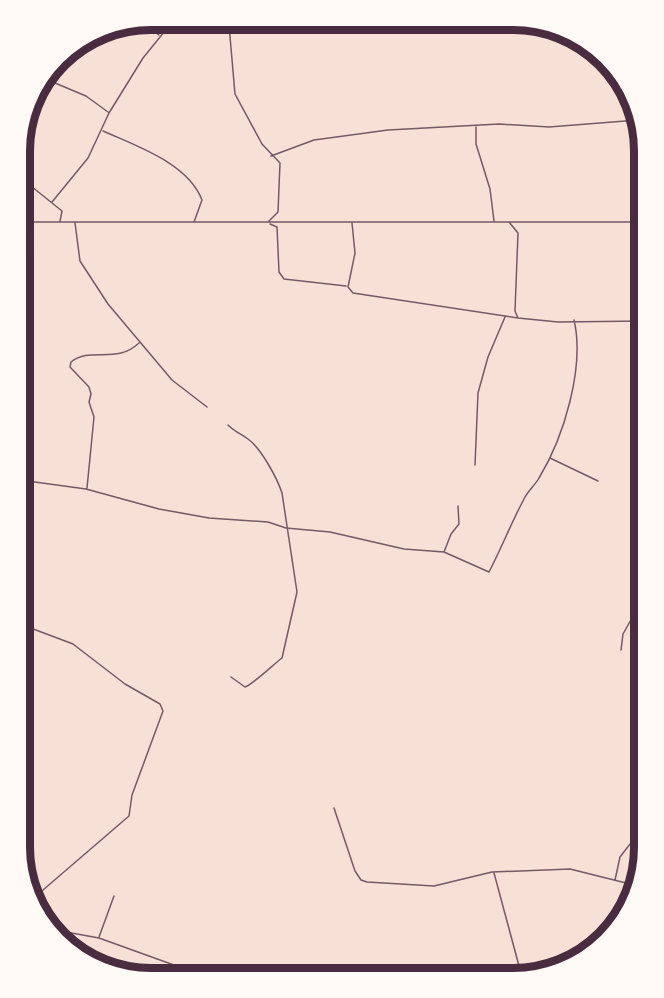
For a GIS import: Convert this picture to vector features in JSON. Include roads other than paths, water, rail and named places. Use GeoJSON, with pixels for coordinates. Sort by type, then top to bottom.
{"type":"FeatureCollection","features":[{"type":"Feature","properties":{"kind":"street"},"geometry":{"type":"LineString","coordinates":[[152,30],[160,36]]}},
{"type":"Feature","properties":{"kind":"street"},"geometry":{"type":"LineString","coordinates":[[52,202],[88,158],[109,113],[165,30]]}},
{"type":"Feature","properties":{"kind":"street"},"geometry":{"type":"LineString","coordinates":[[229,30],[235,94],[271,156],[280,163],[278,213],[268,223]]}},
{"type":"Feature","properties":{"kind":"street"},"geometry":{"type":"LineString","coordinates":[[52,82],[86,96],[109,113]]}},
{"type":"Feature","properties":{"kind":"street"},"geometry":{"type":"LineString","coordinates":[[271,156],[323,139],[388,130],[476,126],[549,127],[630,121]]}},
{"type":"Feature","properties":{"kind":"street"},"geometry":{"type":"LineString","coordinates":[[476,126],[477,144],[490,189],[494,221]]}},
{"type":"Feature","properties":{"kind":"street"},"geometry":{"type":"LineString","coordinates":[[102,130],[141,148],[187,177],[198,190],[202,200],[194,223]]}},
{"type":"Feature","properties":{"kind":"street"},"geometry":{"type":"LineString","coordinates":[[30,185],[62,211],[59,222]]}},
{"type":"Feature","properties":{"kind":"street"},"geometry":{"type":"LineString","coordinates":[[352,221],[355,253],[348,286],[353,293],[558,322],[634,321]]}},
{"type":"Feature","properties":{"kind":"street"},"geometry":{"type":"LineString","coordinates":[[508,221],[518,232],[515,311],[518,318]]}},
{"type":"Feature","properties":{"kind":"street"},"geometry":{"type":"LineString","coordinates":[[30,222],[634,222]]}},
{"type":"Feature","properties":{"kind":"street"},"geometry":{"type":"LineString","coordinates":[[75,222],[80,261],[108,304],[172,380],[207,406]]}},
{"type":"Feature","properties":{"kind":"street"},"geometry":{"type":"LineString","coordinates":[[268,223],[277,227],[279,272],[284,279],[348,286]]}},
{"type":"Feature","properties":{"kind":"street"},"geometry":{"type":"LineString","coordinates":[[510,317],[515,311]]}},
{"type":"Feature","properties":{"kind":"street"},"geometry":{"type":"LineString","coordinates":[[475,465],[478,393],[488,357],[505,316]]}},
{"type":"Feature","properties":{"kind":"street"},"geometry":{"type":"LineString","coordinates":[[30,481],[86,489],[159,509],[209,518],[260,520],[286,528],[330,532],[404,549],[444,552],[489,572],[526,495],[549,458],[572,392],[578,339],[574,320]]}},
{"type":"Feature","properties":{"kind":"street"},"geometry":{"type":"LineString","coordinates":[[86,489],[94,417],[89,387],[70,367],[71,362],[89,354],[113,356],[134,348],[140,342]]}},
{"type":"Feature","properties":{"kind":"street"},"geometry":{"type":"LineString","coordinates":[[228,425],[236,433],[249,439],[277,478],[297,592],[282,658],[262,672],[253,685],[245,687],[231,677]]}},
{"type":"Feature","properties":{"kind":"street"},"geometry":{"type":"LineString","coordinates":[[549,458],[598,481]]}},
{"type":"Feature","properties":{"kind":"street"},"geometry":{"type":"LineString","coordinates":[[444,552],[451,534],[459,524],[458,506]]}},
{"type":"Feature","properties":{"kind":"street"},"geometry":{"type":"LineString","coordinates":[[621,650],[627,622],[634,618]]}},
{"type":"Feature","properties":{"kind":"street"},"geometry":{"type":"LineString","coordinates":[[30,628],[73,644],[125,684],[160,704],[163,711],[132,795],[129,816],[40,895]]}},
{"type":"Feature","properties":{"kind":"street"},"geometry":{"type":"LineString","coordinates":[[334,808],[355,871],[361,880],[367,882],[438,886],[494,872],[570,869],[629,884]]}},
{"type":"Feature","properties":{"kind":"street"},"geometry":{"type":"LineString","coordinates":[[615,880],[620,857],[634,839]]}},
{"type":"Feature","properties":{"kind":"street"},"geometry":{"type":"LineString","coordinates":[[494,872],[520,968]]}},
{"type":"Feature","properties":{"kind":"street"},"geometry":{"type":"LineString","coordinates":[[99,938],[114,896]]}},
{"type":"Feature","properties":{"kind":"street"},"geometry":{"type":"LineString","coordinates":[[64,932],[99,938],[182,968]]}}]}
